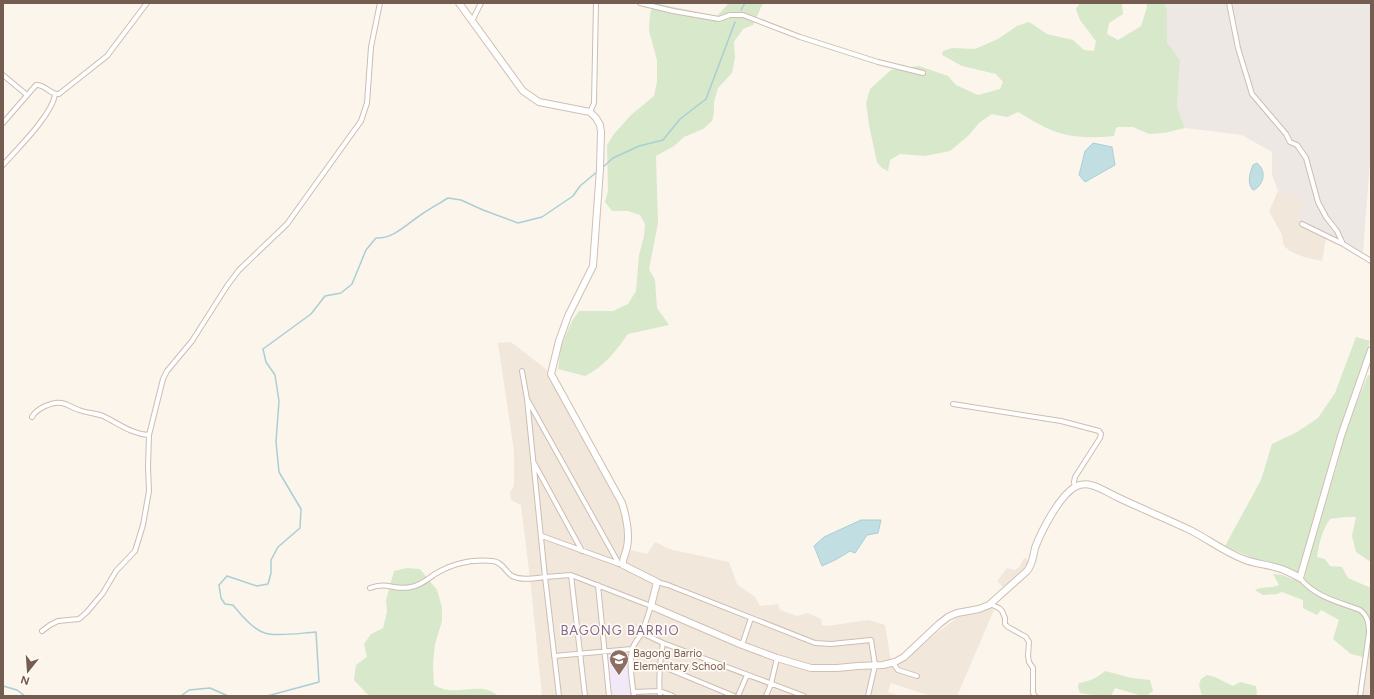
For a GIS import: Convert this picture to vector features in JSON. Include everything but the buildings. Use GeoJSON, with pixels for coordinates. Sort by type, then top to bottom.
{"type":"FeatureCollection","features":[{"type":"Feature","properties":{"kind":"street"},"geometry":{"type":"LineString","coordinates":[[3,165],[34,129],[51,106],[55,95],[60,93],[107,56],[147,3]]}},
{"type":"Feature","properties":{"kind":"street"},"geometry":{"type":"LineString","coordinates":[[42,631],[58,621],[78,619],[88,612],[116,571],[135,551],[143,525],[149,492],[149,435],[163,379],[167,370],[192,341],[227,286],[240,270],[287,224],[361,121],[367,103],[371,47],[380,3]]}},
{"type":"Feature","properties":{"kind":"street"},"geometry":{"type":"LineString","coordinates":[[459,3],[517,84],[530,97],[540,102],[590,112],[600,125],[600,169],[593,266],[568,316],[559,341],[552,374],[622,503],[625,512],[628,538],[621,564]]}},
{"type":"Feature","properties":{"kind":"street"},"geometry":{"type":"LineString","coordinates":[[472,21],[481,3]]}},
{"type":"Feature","properties":{"kind":"street"},"geometry":{"type":"LineString","coordinates":[[590,112],[594,102],[596,3]]}},
{"type":"Feature","properties":{"kind":"street"},"geometry":{"type":"LineString","coordinates":[[640,3],[673,11],[718,19],[730,15],[742,15],[800,37],[878,62],[923,73]]}},
{"type":"Feature","properties":{"kind":"street"},"geometry":{"type":"LineString","coordinates":[[1229,3],[1238,48],[1252,94],[1286,134],[1290,142],[1297,145],[1306,158],[1318,202],[1326,217],[1337,231],[1342,244]]}},
{"type":"Feature","properties":{"kind":"street"},"geometry":{"type":"LineString","coordinates":[[3,75],[27,95]]}},
{"type":"Feature","properties":{"kind":"street"},"geometry":{"type":"LineString","coordinates":[[3,123],[36,85],[39,84],[55,95]]}},
{"type":"Feature","properties":{"kind":"street"},"geometry":{"type":"LineString","coordinates":[[1302,224],[1342,244],[1371,261]]}},
{"type":"Feature","properties":{"kind":"street"},"geometry":{"type":"LineString","coordinates":[[1300,578],[1341,436],[1371,350]]}},
{"type":"Feature","properties":{"kind":"street"},"geometry":{"type":"LineString","coordinates":[[522,371],[527,399],[559,696]]}},
{"type":"Feature","properties":{"kind":"street"},"geometry":{"type":"LineString","coordinates":[[527,399],[621,564]]}},
{"type":"Feature","properties":{"kind":"street"},"geometry":{"type":"LineString","coordinates":[[32,417],[34,412],[40,408],[61,402],[79,410],[104,416],[135,432],[149,435]]}},
{"type":"Feature","properties":{"kind":"street"},"geometry":{"type":"LineString","coordinates":[[953,404],[1061,420],[1099,431],[1101,434],[1100,438],[1075,477],[1075,488]]}},
{"type":"Feature","properties":{"kind":"street"},"geometry":{"type":"LineString","coordinates":[[533,461],[582,550]]}},
{"type":"Feature","properties":{"kind":"street"},"geometry":{"type":"LineString","coordinates":[[370,588],[382,584],[401,589],[411,588],[459,562],[497,561],[508,573],[517,578],[525,579],[571,576],[651,606],[742,645],[777,658],[816,669],[892,663],[900,660],[908,654],[933,629],[948,617],[957,613],[979,609],[990,604],[1030,568],[1038,540],[1063,499],[1075,488],[1083,485],[1094,486],[1191,531],[1240,558],[1255,564],[1280,568],[1300,578],[1308,587],[1318,593],[1360,610],[1365,614],[1369,625],[1369,633],[1360,696]]}},
{"type":"Feature","properties":{"kind":"street"},"geometry":{"type":"LineString","coordinates":[[542,536],[621,564],[657,582],[815,643],[832,644],[871,640],[874,665],[868,696]]}},
{"type":"Feature","properties":{"kind":"street"},"geometry":{"type":"LineString","coordinates":[[571,576],[585,696]]}},
{"type":"Feature","properties":{"kind":"street"},"geometry":{"type":"LineString","coordinates":[[657,582],[642,633],[632,649],[633,694],[660,694],[673,696]]}},
{"type":"Feature","properties":{"kind":"street"},"geometry":{"type":"LineString","coordinates":[[598,585],[609,696]]}},
{"type":"Feature","properties":{"kind":"street"},"geometry":{"type":"LineString","coordinates":[[990,604],[1002,612],[1005,618],[1005,624],[1008,627],[1026,637],[1029,642],[1029,662],[1033,668],[1033,694],[1035,696]]}},
{"type":"Feature","properties":{"kind":"street"},"geometry":{"type":"LineString","coordinates":[[742,645],[751,618]]}},
{"type":"Feature","properties":{"kind":"street"},"geometry":{"type":"LineString","coordinates":[[642,633],[663,643],[771,684],[793,694],[804,696]]}},
{"type":"Feature","properties":{"kind":"street"},"geometry":{"type":"LineString","coordinates":[[660,694],[659,665],[663,643]]}},
{"type":"Feature","properties":{"kind":"street"},"geometry":{"type":"LineString","coordinates":[[554,656],[632,649]]}},
{"type":"Feature","properties":{"kind":"street"},"geometry":{"type":"LineString","coordinates":[[766,696],[771,684],[777,658]]}},
{"type":"Feature","properties":{"kind":"street"},"geometry":{"type":"LineString","coordinates":[[892,663],[898,670],[917,676]]}},
{"type":"Feature","properties":{"kind":"street"},"geometry":{"type":"LineString","coordinates":[[659,665],[734,696]]}},
{"type":"Feature","properties":{"kind":"street"},"geometry":{"type":"LineString","coordinates":[[738,696],[747,675]]}},
{"type":"Feature","properties":{"kind":"shaded area"},"geometry":{"type":"Polygon","coordinates":[[[1164,3],[1371,3],[1371,149],[1363,252],[1298,220],[1303,201],[1292,195],[1278,191],[1272,175],[1272,152],[1242,135],[1185,128],[1177,107],[1180,60],[1167,42],[1167,10],[1164,3]]]}},
{"type":"Feature","properties":{"kind":"shaded area"},"geometry":{"type":"Polygon","coordinates":[[[1278,191],[1292,195],[1304,201],[1298,220],[1327,233],[1322,261],[1304,257],[1290,251],[1284,246],[1282,235],[1269,211],[1278,191]]]}},
{"type":"Feature","properties":{"kind":"shaded area"},"geometry":{"type":"Polygon","coordinates":[[[511,342],[547,370],[622,511],[625,542],[620,561],[654,582],[649,609],[767,656],[816,671],[883,667],[905,660],[939,631],[961,615],[989,606],[994,610],[957,696],[931,696],[891,683],[888,692],[900,696],[542,696],[521,505],[511,500],[510,492],[514,486],[514,451],[498,343],[511,342]]]}},
{"type":"Feature","properties":{"kind":"shaded area"},"geometry":{"type":"Polygon","coordinates":[[[655,542],[669,549],[729,562],[737,584],[755,597],[760,606],[778,604],[780,610],[797,616],[808,613],[821,619],[822,625],[827,626],[868,620],[885,625],[891,661],[814,667],[777,657],[653,606],[659,582],[626,564],[626,561],[631,550],[647,554],[655,542]]]}},
{"type":"Feature","properties":{"kind":"shaded area"},"geometry":{"type":"Polygon","coordinates":[[[1024,558],[1031,561],[1028,568],[1005,589],[997,581],[1007,568],[1015,570],[1020,566],[1024,558]]]}},
{"type":"Feature","properties":{"kind":"shaded area","name":"Bagong Barrio Elementary School"},"geometry":{"type":"Polygon","coordinates":[[[606,653],[628,653],[631,696],[610,696],[606,653]]]}},
{"type":"Feature","properties":{"kind":"shaded area"},"geometry":{"type":"Polygon","coordinates":[[[1363,658],[1371,659],[1371,696],[1359,696],[1363,658]]]}},
{"type":"Feature","properties":{"kind":"green space"},"geometry":{"type":"Polygon","coordinates":[[[654,3],[717,16],[729,3],[763,3],[753,25],[743,29],[734,42],[735,57],[732,73],[718,88],[714,102],[712,121],[703,129],[684,137],[674,146],[656,156],[658,223],[649,269],[655,280],[657,308],[669,325],[628,334],[614,353],[604,363],[585,376],[558,369],[561,346],[572,321],[579,311],[613,311],[628,304],[636,291],[639,255],[644,236],[645,224],[640,215],[628,211],[612,211],[605,202],[608,191],[607,145],[614,134],[631,115],[654,96],[657,82],[657,60],[649,31],[650,14],[654,3]]]}},
{"type":"Feature","properties":{"kind":"green space"},"geometry":{"type":"Polygon","coordinates":[[[1080,3],[1122,3],[1123,14],[1109,23],[1107,34],[1118,40],[1141,26],[1147,7],[1146,3],[1164,3],[1167,10],[1167,42],[1180,60],[1177,107],[1185,128],[1164,133],[1149,134],[1133,127],[1118,127],[1116,128],[1114,136],[1082,137],[1063,134],[1051,130],[1018,112],[1007,117],[992,114],[980,122],[968,136],[950,151],[925,156],[900,154],[890,160],[888,171],[882,168],[877,162],[866,103],[870,89],[891,70],[919,66],[948,76],[956,85],[978,95],[1000,89],[1003,82],[996,74],[962,66],[942,55],[943,51],[952,48],[975,49],[998,39],[1017,26],[1029,22],[1047,34],[1073,40],[1084,50],[1094,51],[1096,41],[1080,20],[1076,9],[1080,3]]]}},
{"type":"Feature","properties":{"kind":"green space"},"geometry":{"type":"Polygon","coordinates":[[[1356,337],[1370,341],[1360,376],[1336,445],[1298,574],[1278,564],[1257,560],[1225,546],[1261,480],[1272,444],[1297,432],[1318,418],[1335,393],[1356,337]]]}},
{"type":"Feature","properties":{"kind":"green space"},"geometry":{"type":"Polygon","coordinates":[[[1368,375],[1371,376],[1371,562],[1356,552],[1352,536],[1356,517],[1330,519],[1321,537],[1317,557],[1325,559],[1330,566],[1342,567],[1348,578],[1371,588],[1371,659],[1351,654],[1333,639],[1339,620],[1321,610],[1317,615],[1303,608],[1303,600],[1282,592],[1263,595],[1255,590],[1279,585],[1273,574],[1282,575],[1295,580],[1305,577],[1310,553],[1339,458],[1343,436],[1368,375]]]}},
{"type":"Feature","properties":{"kind":"green space"},"geometry":{"type":"Polygon","coordinates":[[[407,568],[420,569],[437,590],[442,607],[442,621],[435,644],[433,664],[434,685],[447,690],[487,690],[498,696],[371,696],[367,694],[354,680],[356,665],[367,657],[364,644],[371,634],[383,628],[387,612],[386,600],[394,571],[407,568]]]}},
{"type":"Feature","properties":{"kind":"green space"},"geometry":{"type":"Polygon","coordinates":[[[1105,671],[1132,678],[1150,680],[1153,691],[1146,696],[1115,688],[1111,696],[1080,693],[1078,687],[1079,683],[1093,679],[1105,671]]]}},
{"type":"Feature","properties":{"kind":"green space"},"geometry":{"type":"Polygon","coordinates":[[[1207,675],[1215,677],[1233,686],[1240,682],[1256,686],[1257,696],[1202,696],[1199,685],[1201,679],[1207,675]]]}},
{"type":"Feature","properties":{"kind":"water"},"geometry":{"type":"Polygon","coordinates":[[[1093,143],[1112,147],[1115,165],[1085,182],[1079,175],[1085,151],[1093,143]]]}},
{"type":"Feature","properties":{"kind":"water"},"geometry":{"type":"Polygon","coordinates":[[[1257,163],[1262,170],[1263,177],[1260,184],[1254,190],[1250,186],[1250,177],[1253,165],[1257,163]]]}},
{"type":"Feature","properties":{"kind":"water"},"geometry":{"type":"Polygon","coordinates":[[[861,520],[881,520],[878,533],[867,535],[855,553],[850,551],[822,566],[814,546],[824,537],[861,520]]]}},
{"type":"Feature","properties":{"kind":"waterway"},"geometry":{"type":"LineString","coordinates":[[741,10],[745,3]]}},
{"type":"Feature","properties":{"kind":"waterway"},"geometry":{"type":"LineString","coordinates":[[602,168],[613,158],[639,146],[663,140],[680,119],[706,99],[735,22]]}},
{"type":"Feature","properties":{"kind":"waterway"},"geometry":{"type":"LineString","coordinates":[[267,696],[319,682],[316,632],[281,635],[264,633],[249,623],[233,605],[225,604],[221,598],[219,585],[227,576],[257,586],[268,584],[271,573],[271,560],[278,547],[300,528],[301,509],[279,472],[276,442],[279,401],[275,375],[266,362],[263,349],[311,314],[325,296],[341,293],[352,284],[366,250],[376,238],[383,238],[395,233],[448,198],[461,200],[518,223],[542,217],[573,196],[580,186],[598,171]]}},
{"type":"Feature","properties":{"kind":"waterway"},"geometry":{"type":"LineString","coordinates":[[3,686],[17,690],[25,696]]}},
{"type":"Feature","properties":{"kind":"waterway"},"geometry":{"type":"LineString","coordinates":[[181,696],[189,690],[210,688],[228,696]]}},
{"type":"Feature","properties":{"kind":"place","name":"Bagong Barrio Elementary School"},"geometry":{"type":"Point","coordinates":[619,676]}},
{"type":"Feature","properties":{"kind":"district","name":"BAGONG BARRIO"},"geometry":{"type":"Point","coordinates":[620,630]}}]}
